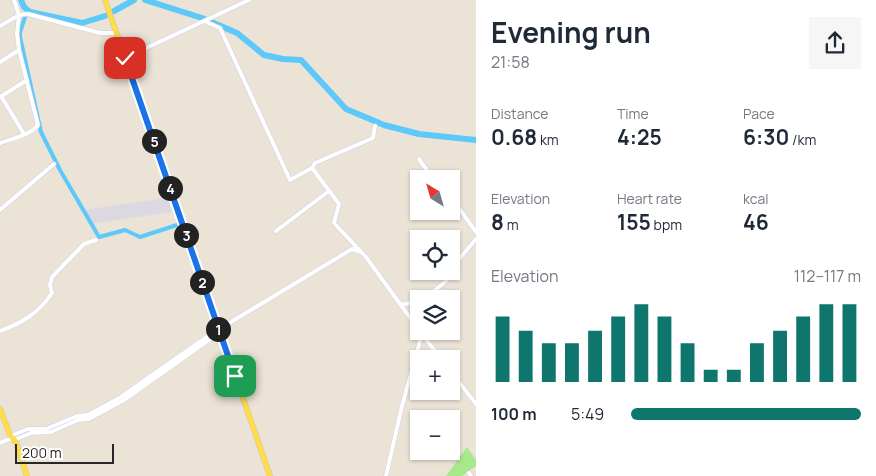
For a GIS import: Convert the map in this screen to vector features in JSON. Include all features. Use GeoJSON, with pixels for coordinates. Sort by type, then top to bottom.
{"type":"FeatureCollection","features":[{"type":"Feature","properties":{"kind":"main road"},"geometry":{"type":"LineString","coordinates":[[105,0],[270,476]]}},
{"type":"Feature","properties":{"kind":"main road"},"geometry":{"type":"LineString","coordinates":[[0,409],[27,476]]}},
{"type":"Feature","properties":{"kind":"street"},"geometry":{"type":"LineString","coordinates":[[0,143],[24,134],[38,125],[19,50],[17,34],[19,15],[14,0]]}},
{"type":"Feature","properties":{"kind":"street"},"geometry":{"type":"LineString","coordinates":[[125,58],[249,0]]}},
{"type":"Feature","properties":{"kind":"street"},"geometry":{"type":"LineString","coordinates":[[0,26],[19,15],[28,14],[100,33],[116,33]]}},
{"type":"Feature","properties":{"kind":"street"},"geometry":{"type":"LineString","coordinates":[[204,21],[220,28],[290,180],[312,168],[315,164],[373,138],[375,126]]}},
{"type":"Feature","properties":{"kind":"street"},"geometry":{"type":"LineString","coordinates":[[0,62],[19,50]]}},
{"type":"Feature","properties":{"kind":"street"},"geometry":{"type":"LineString","coordinates":[[24,134],[1,96],[27,80]]}},
{"type":"Feature","properties":{"kind":"street"},"geometry":{"type":"LineString","coordinates":[[419,159],[427,170]]}},
{"type":"Feature","properties":{"kind":"street"},"geometry":{"type":"LineString","coordinates":[[0,210],[54,164]]}},
{"type":"Feature","properties":{"kind":"street"},"geometry":{"type":"LineString","coordinates":[[312,168],[339,204],[334,223],[361,252],[410,318]]}},
{"type":"Feature","properties":{"kind":"street"},"geometry":{"type":"LineString","coordinates":[[276,230],[329,191]]}},
{"type":"Feature","properties":{"kind":"street"},"geometry":{"type":"LineString","coordinates":[[460,210],[476,232]]}},
{"type":"Feature","properties":{"kind":"street"},"geometry":{"type":"LineString","coordinates":[[435,290],[446,281],[460,258],[476,239]]}},
{"type":"Feature","properties":{"kind":"street"},"geometry":{"type":"LineString","coordinates":[[0,331],[13,326],[40,309],[52,293],[50,286],[52,277],[84,244],[96,240]]}},
{"type":"Feature","properties":{"kind":"street"},"geometry":{"type":"LineString","coordinates":[[0,443],[28,429],[46,429],[69,421],[89,419],[123,399],[213,337],[219,330],[352,249],[361,252]]}},
{"type":"Feature","properties":{"kind":"street"},"geometry":{"type":"LineString","coordinates":[[401,305],[410,304]]}},
{"type":"Feature","properties":{"kind":"street"},"geometry":{"type":"LineString","coordinates":[[386,476],[418,340]]}},
{"type":"Feature","properties":{"kind":"street"},"geometry":{"type":"LineString","coordinates":[[426,340],[434,350]]}},
{"type":"Feature","properties":{"kind":"street"},"geometry":{"type":"LineString","coordinates":[[460,384],[476,404]]}},
{"type":"Feature","properties":{"kind":"shaded area"},"geometry":{"type":"Polygon","coordinates":[[[167,198],[172,212],[90,224],[83,210],[167,198]]]}},
{"type":"Feature","properties":{"kind":"green space"},"geometry":{"type":"Polygon","coordinates":[[[467,447],[476,460],[476,466],[462,476],[446,476],[458,460],[460,460],[460,457],[467,447]]]}},
{"type":"Feature","properties":{"kind":"waterway"},"geometry":{"type":"LineString","coordinates":[[21,0],[24,7],[30,12],[82,23],[105,16]]}},
{"type":"Feature","properties":{"kind":"waterway"},"geometry":{"type":"LineString","coordinates":[[114,11],[134,0]]}},
{"type":"Feature","properties":{"kind":"waterway"},"geometry":{"type":"LineString","coordinates":[[145,0],[202,18],[237,33],[264,55],[301,60],[346,109],[384,125],[419,134],[476,140]]}},
{"type":"Feature","properties":{"kind":"waterway"},"geometry":{"type":"LineString","coordinates":[[25,17],[20,37],[41,132],[60,170],[99,237],[125,230],[140,237],[177,225]]}},
{"type":"Feature","properties":{"kind":"route"},"geometry":{"type":"LineString","coordinates":[[125,58],[235,376]]}}]}
